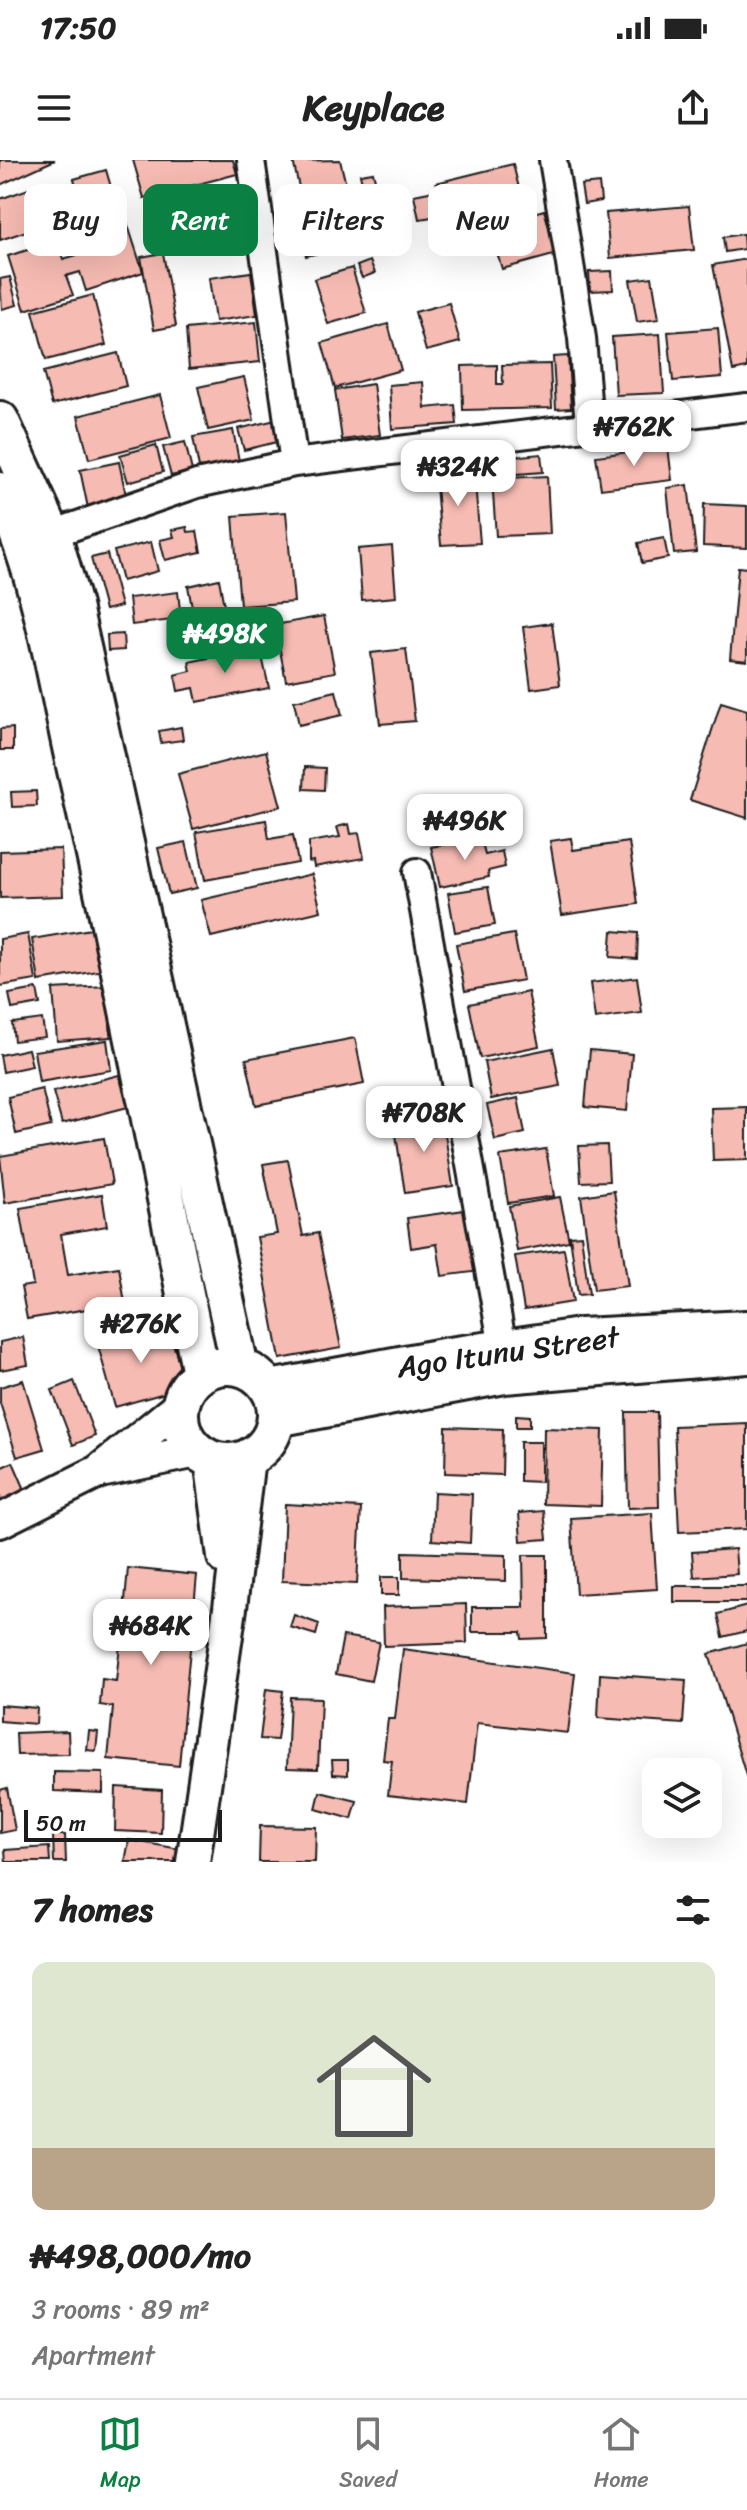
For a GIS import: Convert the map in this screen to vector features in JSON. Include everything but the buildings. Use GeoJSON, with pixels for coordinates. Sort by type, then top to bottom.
{"type":"FeatureCollection","features":[{"type":"Feature","properties":{"kind":"main road"},"geometry":{"type":"LineString","coordinates":[[0,420],[52,534],[114,785],[240,1367]]}},
{"type":"Feature","properties":{"kind":"main road"},"geometry":{"type":"LineString","coordinates":[[0,491],[18,528],[36,592],[86,812],[201,1373]]}},
{"type":"Feature","properties":{"kind":"main road","name":"Ago Itunu Street"},"geometry":{"type":"LineString","coordinates":[[273,1404],[503,1347],[580,1337],[747,1329]]}},
{"type":"Feature","properties":{"kind":"main road","name":"Ago Itunu Street"},"geometry":{"type":"LineString","coordinates":[[273,1404],[504,1375],[747,1355]]}},
{"type":"Feature","properties":{"kind":"main road"},"geometry":{"type":"LineString","coordinates":[[220,1366],[240,1367],[252,1372],[273,1404],[268,1442],[248,1458],[230,1462],[204,1455],[186,1437],[181,1421],[181,1405],[188,1387],[201,1373],[220,1366]]}},
{"type":"Feature","properties":{"kind":"street"},"geometry":{"type":"LineString","coordinates":[[251,160],[294,463]]}},
{"type":"Feature","properties":{"kind":"street"},"geometry":{"type":"LineString","coordinates":[[553,160],[582,338],[589,425]]}},
{"type":"Feature","properties":{"kind":"street"},"geometry":{"type":"LineString","coordinates":[[52,534],[197,484],[294,463],[747,407]]}},
{"type":"Feature","properties":{"kind":"street"},"geometry":{"type":"LineString","coordinates":[[417,872],[503,1347]]}},
{"type":"Feature","properties":{"kind":"street"},"geometry":{"type":"LineString","coordinates":[[0,1521],[98,1472],[181,1405]]}},
{"type":"Feature","properties":{"kind":"street"},"geometry":{"type":"LineString","coordinates":[[98,1472],[204,1455],[230,1608]]}},
{"type":"Feature","properties":{"kind":"street"},"geometry":{"type":"LineString","coordinates":[[193,1862],[248,1458]]}}]}
